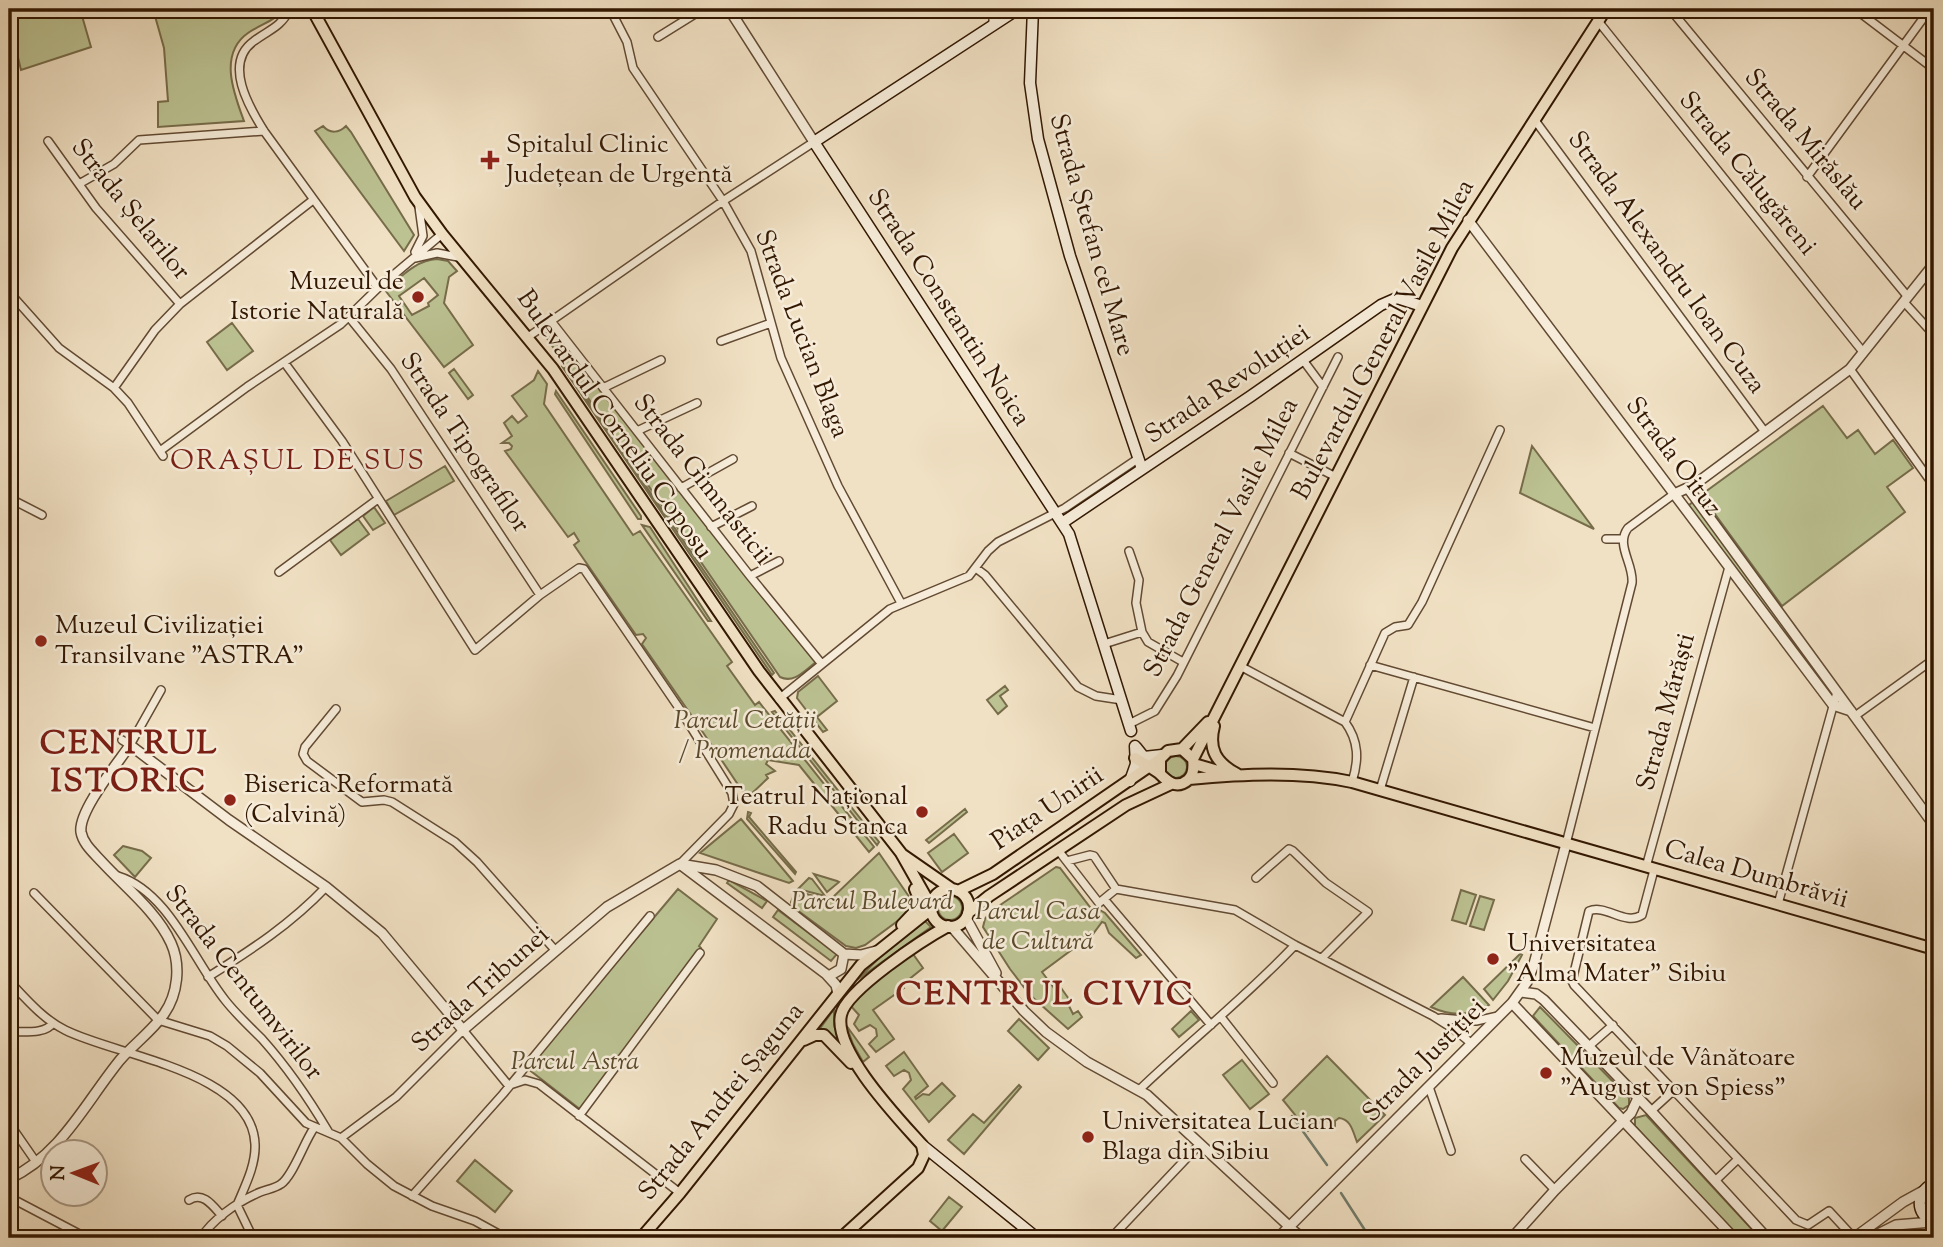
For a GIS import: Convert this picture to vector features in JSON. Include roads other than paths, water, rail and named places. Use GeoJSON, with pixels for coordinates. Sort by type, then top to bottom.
{"type":"FeatureCollection","features":[{"type":"Feature","properties":{"kind":"main road","name":"Bulevardul Corneliu Coposu"},"geometry":{"type":"LineString","coordinates":[[312,9],[415,197],[558,376],[779,699],[901,853],[931,907]]}},
{"type":"Feature","properties":{"kind":"main road"},"geometry":{"type":"LineString","coordinates":[[814,142],[1014,10],[1025,15],[1033,9]]}},
{"type":"Feature","properties":{"kind":"main road","name":"Strada Ștefan cel Mare"},"geometry":{"type":"LineString","coordinates":[[1033,9],[1030,83],[1038,139],[1070,256],[1140,463]]}},
{"type":"Feature","properties":{"kind":"main road","name":"Bulevardul General Vasile Milea"},"geometry":{"type":"LineString","coordinates":[[1193,762],[1422,306],[1468,220],[1606,9]]}},
{"type":"Feature","properties":{"kind":"main road","name":"Strada Constantin Noica"},"geometry":{"type":"LineString","coordinates":[[814,142],[1062,523],[1073,545],[1130,727]]}},
{"type":"Feature","properties":{"kind":"main road","name":"Strada Revoluției"},"geometry":{"type":"LineString","coordinates":[[1062,523],[1140,463],[1303,360],[1387,302],[1401,298],[1422,306]]}},
{"type":"Feature","properties":{"kind":"main road"},"geometry":{"type":"LineString","coordinates":[[1217,713],[1211,737],[1213,754],[1224,767],[1236,775]]}},
{"type":"Feature","properties":{"kind":"main road","name":"Bulevardul General Vasile Milea"},"geometry":{"type":"LineString","coordinates":[[1182,749],[1217,713]]}},
{"type":"Feature","properties":{"kind":"main road"},"geometry":{"type":"LineString","coordinates":[[1171,749],[1182,749],[1193,762],[1189,779],[1181,784],[1171,784],[1148,767],[1135,752],[1144,757],[1161,757],[1171,749]]}},
{"type":"Feature","properties":{"kind":"main road"},"geometry":{"type":"LineString","coordinates":[[1130,781],[1135,752]]}},
{"type":"Feature","properties":{"kind":"main road"},"geometry":{"type":"LineString","coordinates":[[1160,774],[1161,757]]}},
{"type":"Feature","properties":{"kind":"main road","name":"Piața Unirii"},"geometry":{"type":"LineString","coordinates":[[838,994],[861,965],[931,907],[938,893],[955,890],[993,874],[1161,757]]}},
{"type":"Feature","properties":{"kind":"main road","name":"Calea Dumbrăvii"},"geometry":{"type":"LineString","coordinates":[[1193,762],[1236,775]]}},
{"type":"Feature","properties":{"kind":"main road","name":"Calea Dumbrăvii"},"geometry":{"type":"LineString","coordinates":[[1189,779],[1236,775],[1307,776],[1352,782],[1934,949]]}},
{"type":"Feature","properties":{"kind":"main road","name":"Piața Unirii"},"geometry":{"type":"LineString","coordinates":[[865,1077],[842,1031],[840,1021],[843,1007],[855,994],[883,970],[950,927],[961,923],[1058,850],[1126,805],[1171,784]]}},
{"type":"Feature","properties":{"kind":"main road","name":"Bulevardul Corneliu Coposu"},"geometry":{"type":"LineString","coordinates":[[901,853],[955,890]]}},
{"type":"Feature","properties":{"kind":"main road","name":"Bulevardul Corneliu Coposu"},"geometry":{"type":"LineString","coordinates":[[892,938],[919,907],[909,868]]}},
{"type":"Feature","properties":{"kind":"main road"},"geometry":{"type":"LineString","coordinates":[[955,890],[967,900],[967,916]]}},
{"type":"Feature","properties":{"kind":"main road"},"geometry":{"type":"LineString","coordinates":[[931,907],[936,921],[950,927]]}},
{"type":"Feature","properties":{"kind":"main road","name":"Strada Andrei Șaguna"},"geometry":{"type":"LineString","coordinates":[[641,1238],[838,994]]}},
{"type":"Feature","properties":{"kind":"main road"},"geometry":{"type":"LineString","coordinates":[[801,1042],[815,1035],[824,1035],[865,1077],[922,1145],[1037,1238]]}},
{"type":"Feature","properties":{"kind":"main road"},"geometry":{"type":"LineString","coordinates":[[841,1238],[918,1168],[924,1155],[922,1145]]}},
{"type":"Feature","properties":{"kind":"main road"},"geometry":{"type":"LineString","coordinates":[[1933,1222],[1924,1217],[1919,1200],[1923,1191],[1934,1183]]}},
{"type":"Feature","properties":{"kind":"street"},"geometry":{"type":"LineString","coordinates":[[290,9],[278,27],[248,47],[239,64],[244,90],[264,131],[378,288]]}},
{"type":"Feature","properties":{"kind":"street","name":"Strada Lucian Blaga"},"geometry":{"type":"LineString","coordinates":[[610,9],[627,42],[633,68],[723,201],[751,251],[781,358],[838,486],[901,603]]}},
{"type":"Feature","properties":{"kind":"street"},"geometry":{"type":"LineString","coordinates":[[658,37],[704,9]]}},
{"type":"Feature","properties":{"kind":"street","name":"Strada Constantin Noica"},"geometry":{"type":"LineString","coordinates":[[729,9],[814,142]]}},
{"type":"Feature","properties":{"kind":"street"},"geometry":{"type":"LineString","coordinates":[[993,9],[993,26]]}},
{"type":"Feature","properties":{"kind":"street","name":"Strada Mirăslău"},"geometry":{"type":"LineString","coordinates":[[1670,9],[1934,335]]}},
{"type":"Feature","properties":{"kind":"street"},"geometry":{"type":"LineString","coordinates":[[1855,9],[1934,69]]}},
{"type":"Feature","properties":{"kind":"street"},"geometry":{"type":"LineString","coordinates":[[1807,177],[1930,9]]}},
{"type":"Feature","properties":{"kind":"street","name":"Strada Călugăreni"},"geometry":{"type":"LineString","coordinates":[[1598,21],[1863,352]]}},
{"type":"Feature","properties":{"kind":"street","name":"Strada Alexandru Ioan Cuza"},"geometry":{"type":"LineString","coordinates":[[1534,119],[1765,432]]}},
{"type":"Feature","properties":{"kind":"street"},"geometry":{"type":"LineString","coordinates":[[79,184],[114,163],[139,140],[264,131]]}},
{"type":"Feature","properties":{"kind":"street","name":"Strada Șelarilor"},"geometry":{"type":"LineString","coordinates":[[48,141],[96,208],[180,304]]}},
{"type":"Feature","properties":{"kind":"street"},"geometry":{"type":"LineString","coordinates":[[528,337],[723,201],[814,142]]}},
{"type":"Feature","properties":{"kind":"street"},"geometry":{"type":"LineString","coordinates":[[411,259],[423,236],[422,217],[415,197]]}},
{"type":"Feature","properties":{"kind":"street"},"geometry":{"type":"LineString","coordinates":[[114,388],[155,330],[180,304],[313,200]]}},
{"type":"Feature","properties":{"kind":"street","name":"Strada Oituz"},"geometry":{"type":"LineString","coordinates":[[1468,220],[1833,705]]}},
{"type":"Feature","properties":{"kind":"street"},"geometry":{"type":"LineString","coordinates":[[9,292],[59,348],[114,388],[128,403],[161,453],[349,317],[378,288],[442,234]]}},
{"type":"Feature","properties":{"kind":"street"},"geometry":{"type":"LineString","coordinates":[[411,259],[437,253],[462,258]]}},
{"type":"Feature","properties":{"kind":"street"},"geometry":{"type":"LineString","coordinates":[[1566,845],[1632,583],[1633,576],[1623,539],[1628,528],[1674,494],[1688,488],[1850,369],[1934,264]]}},
{"type":"Feature","properties":{"kind":"street","name":"Strada Tipografilor"},"geometry":{"type":"LineString","coordinates":[[349,317],[391,369],[540,595]]}},
{"type":"Feature","properties":{"kind":"street","name":"Strada Gimnasticii"},"geometry":{"type":"LineString","coordinates":[[551,321],[821,663]]}},
{"type":"Feature","properties":{"kind":"street"},"geometry":{"type":"LineString","coordinates":[[721,341],[771,324]]}},
{"type":"Feature","properties":{"kind":"street","name":"Strada General Vasile Milea"},"geometry":{"type":"LineString","coordinates":[[1130,727],[1156,711],[1184,662],[1338,357]]}},
{"type":"Feature","properties":{"kind":"street"},"geometry":{"type":"LineString","coordinates":[[603,388],[661,360]]}},
{"type":"Feature","properties":{"kind":"street"},"geometry":{"type":"LineString","coordinates":[[1303,360],[1323,387]]}},
{"type":"Feature","properties":{"kind":"street"},"geometry":{"type":"LineString","coordinates":[[284,362],[342,441],[475,650],[540,595],[582,568],[681,711],[732,793],[734,804],[729,814],[680,864]]}},
{"type":"Feature","properties":{"kind":"street"},"geometry":{"type":"LineString","coordinates":[[1850,369],[1934,486]]}},
{"type":"Feature","properties":{"kind":"street"},"geometry":{"type":"LineString","coordinates":[[637,431],[697,403]]}},
{"type":"Feature","properties":{"kind":"street"},"geometry":{"type":"LineString","coordinates":[[1345,722],[1385,633],[1395,626],[1408,625],[1422,602],[1500,430]]}},
{"type":"Feature","properties":{"kind":"street"},"geometry":{"type":"LineString","coordinates":[[1289,453],[1336,477]]}},
{"type":"Feature","properties":{"kind":"street"},"geometry":{"type":"LineString","coordinates":[[681,488],[733,459]]}},
{"type":"Feature","properties":{"kind":"street","name":"Strada Revoluției"},"geometry":{"type":"LineString","coordinates":[[779,699],[867,626],[901,603],[970,576],[998,542],[1065,508],[1140,463]]}},
{"type":"Feature","properties":{"kind":"street","name":"Strada Oituz"},"geometry":{"type":"LineString","coordinates":[[1688,488],[1934,825]]}},
{"type":"Feature","properties":{"kind":"street"},"geometry":{"type":"LineString","coordinates":[[9,498],[42,515]]}},
{"type":"Feature","properties":{"kind":"street"},"geometry":{"type":"LineString","coordinates":[[279,572],[379,499]]}},
{"type":"Feature","properties":{"kind":"street"},"geometry":{"type":"LineString","coordinates":[[711,527],[752,506]]}},
{"type":"Feature","properties":{"kind":"street"},"geometry":{"type":"LineString","coordinates":[[1606,539],[1623,539]]}},
{"type":"Feature","properties":{"kind":"street"},"geometry":{"type":"LineString","coordinates":[[1129,551],[1139,580],[1136,603],[1142,632],[1148,642],[1184,662]]}},
{"type":"Feature","properties":{"kind":"street"},"geometry":{"type":"LineString","coordinates":[[750,576],[779,561]]}},
{"type":"Feature","properties":{"kind":"street","name":"Strada Mărăști"},"geometry":{"type":"LineString","coordinates":[[1613,1025],[1572,981],[1589,911],[1595,909],[1636,919],[1642,915],[1650,869],[1729,567]]}},
{"type":"Feature","properties":{"kind":"street"},"geometry":{"type":"LineString","coordinates":[[976,569],[985,575],[1078,687],[1094,696],[1122,700]]}},
{"type":"Feature","properties":{"kind":"street"},"geometry":{"type":"LineString","coordinates":[[1104,644],[1142,632]]}},
{"type":"Feature","properties":{"kind":"street"},"geometry":{"type":"LineString","coordinates":[[1833,705],[1853,714],[1934,659]]}},
{"type":"Feature","properties":{"kind":"street"},"geometry":{"type":"LineString","coordinates":[[1370,665],[1595,728]]}},
{"type":"Feature","properties":{"kind":"street"},"geometry":{"type":"LineString","coordinates":[[1240,666],[1345,722],[1357,745],[1358,754],[1352,782]]}},
{"type":"Feature","properties":{"kind":"street"},"geometry":{"type":"LineString","coordinates":[[1380,790],[1414,677]]}},
{"type":"Feature","properties":{"kind":"street"},"geometry":{"type":"LineString","coordinates":[[9,1179],[36,1162],[74,1125],[128,1052],[164,1014],[175,988],[175,952],[163,929],[85,841],[81,824],[84,814],[126,743],[162,690]]}},
{"type":"Feature","properties":{"kind":"street"},"geometry":{"type":"LineString","coordinates":[[1778,904],[1837,692]]}},
{"type":"Feature","properties":{"kind":"street"},"geometry":{"type":"LineString","coordinates":[[336,709],[305,747],[303,754],[307,761],[362,802],[392,802],[455,842],[477,862],[555,950]]}},
{"type":"Feature","properties":{"kind":"street"},"geometry":{"type":"LineString","coordinates":[[126,743],[229,820],[326,887],[382,933],[509,1086]]}},
{"type":"Feature","properties":{"kind":"street","name":"Strada Justiției"},"geometry":{"type":"LineString","coordinates":[[1278,1238],[1521,992],[1534,964],[1566,845]]}},
{"type":"Feature","properties":{"kind":"street"},"geometry":{"type":"LineString","coordinates":[[1256,878],[1289,849],[1326,883],[1368,912],[1322,958]]}},
{"type":"Feature","properties":{"kind":"street"},"geometry":{"type":"LineString","coordinates":[[1058,850],[1098,903],[1116,890],[1235,910],[1295,945],[1433,1016],[1472,1044]]}},
{"type":"Feature","properties":{"kind":"street"},"geometry":{"type":"LineString","coordinates":[[1067,860],[1094,856],[1116,890]]}},
{"type":"Feature","properties":{"kind":"street"},"geometry":{"type":"LineString","coordinates":[[680,864],[739,877],[766,892],[844,954],[861,955],[876,951]]}},
{"type":"Feature","properties":{"kind":"street"},"geometry":{"type":"LineString","coordinates":[[680,864],[829,976],[836,985],[838,994]]}},
{"type":"Feature","properties":{"kind":"street","name":"Strada Tribunei"},"geometry":{"type":"LineString","coordinates":[[341,1138],[396,1097],[463,1030],[607,907],[680,864]]}},
{"type":"Feature","properties":{"kind":"street"},"geometry":{"type":"LineString","coordinates":[[711,887],[710,877],[716,870]]}},
{"type":"Feature","properties":{"kind":"street","name":"Strada Centumvirilor"},"geometry":{"type":"LineString","coordinates":[[113,875],[133,881],[160,906],[227,1003],[299,1085],[328,1131]]}},
{"type":"Feature","properties":{"kind":"street"},"geometry":{"type":"LineString","coordinates":[[208,977],[267,940],[303,912],[326,887]]}},
{"type":"Feature","properties":{"kind":"street"},"geometry":{"type":"LineString","coordinates":[[34,892],[158,1020],[210,1036],[227,1046],[266,1079],[295,1113],[314,1128],[341,1138],[367,1164],[412,1196],[475,1221],[506,1238]]}},
{"type":"Feature","properties":{"kind":"street"},"geometry":{"type":"LineString","coordinates":[[1104,899],[1211,1025]]}},
{"type":"Feature","properties":{"kind":"street"},"geometry":{"type":"LineString","coordinates":[[412,1196],[454,1152],[650,916]]}},
{"type":"Feature","properties":{"kind":"street"},"geometry":{"type":"LineString","coordinates":[[967,916],[998,978]]}},
{"type":"Feature","properties":{"kind":"street"},"geometry":{"type":"LineString","coordinates":[[950,927],[998,978],[1024,1011],[1056,1041],[1096,1068],[1151,1098],[1304,1238]]}},
{"type":"Feature","properties":{"kind":"street"},"geometry":{"type":"LineString","coordinates":[[1139,1090],[1221,1017],[1295,945]]}},
{"type":"Feature","properties":{"kind":"street"},"geometry":{"type":"LineString","coordinates":[[579,1116],[699,953]]}},
{"type":"Feature","properties":{"kind":"street"},"geometry":{"type":"LineString","coordinates":[[829,976],[841,969],[844,954]]}},
{"type":"Feature","properties":{"kind":"street"},"geometry":{"type":"LineString","coordinates":[[9,981],[53,1023],[70,1032],[210,1084],[233,1101],[244,1115],[254,1137],[250,1174],[237,1205],[253,1238]]}},
{"type":"Feature","properties":{"kind":"street"},"geometry":{"type":"LineString","coordinates":[[1521,992],[1539,996],[1651,1111],[1767,1238]]}},
{"type":"Feature","properties":{"kind":"street"},"geometry":{"type":"LineString","coordinates":[[1512,1003],[1734,1238]]}},
{"type":"Feature","properties":{"kind":"street"},"geometry":{"type":"LineString","coordinates":[[1433,1016],[1476,1021],[1501,1015],[1518,1014],[1526,1018]]}},
{"type":"Feature","properties":{"kind":"street"},"geometry":{"type":"LineString","coordinates":[[1221,1017],[1273,1083]]}},
{"type":"Feature","properties":{"kind":"street"},"geometry":{"type":"LineString","coordinates":[[9,1032],[44,1030],[53,1023]]}},
{"type":"Feature","properties":{"kind":"street"},"geometry":{"type":"LineString","coordinates":[[1589,1046],[1613,1025],[1800,1223],[1808,1224],[1830,1211],[1854,1238],[1903,1202],[1923,1191]]}},
{"type":"Feature","properties":{"kind":"street"},"geometry":{"type":"LineString","coordinates":[[509,1086],[520,1080],[538,1084],[680,1193]]}},
{"type":"Feature","properties":{"kind":"street"},"geometry":{"type":"LineString","coordinates":[[1429,1087],[1451,1151]]}},
{"type":"Feature","properties":{"kind":"street"},"geometry":{"type":"LineString","coordinates":[[1651,1111],[1674,1090]]}},
{"type":"Feature","properties":{"kind":"street"},"geometry":{"type":"LineString","coordinates":[[1511,1238],[1634,1110],[1638,1098]]}},
{"type":"Feature","properties":{"kind":"street"},"geometry":{"type":"LineString","coordinates":[[9,1123],[36,1162]]}},
{"type":"Feature","properties":{"kind":"street"},"geometry":{"type":"LineString","coordinates":[[201,1238],[212,1223],[237,1205],[253,1195],[281,1184],[289,1175],[304,1142],[314,1128]]}},
{"type":"Feature","properties":{"kind":"street"},"geometry":{"type":"LineString","coordinates":[[1111,1238],[1200,1144]]}},
{"type":"Feature","properties":{"kind":"street"},"geometry":{"type":"LineString","coordinates":[[1525,1159],[1555,1190]]}},
{"type":"Feature","properties":{"kind":"street"},"geometry":{"type":"LineString","coordinates":[[1715,1181],[1738,1159]]}},
{"type":"Feature","properties":{"kind":"street"},"geometry":{"type":"LineString","coordinates":[[188,1200],[194,1196],[202,1198],[222,1216]]}},
{"type":"Feature","properties":{"kind":"street"},"geometry":{"type":"LineString","coordinates":[[9,1197],[87,1238]]}},
{"type":"Feature","properties":{"kind":"street"},"geometry":{"type":"LineString","coordinates":[[1870,1238],[1896,1225],[1933,1222]]}},
{"type":"Feature","properties":{"kind":"waterway"},"geometry":{"type":"LineString","coordinates":[[1292,1116],[1327,1165]]}},
{"type":"Feature","properties":{"kind":"waterway"},"geometry":{"type":"LineString","coordinates":[[1341,1193],[1370,1238]]}},
{"type":"Feature","properties":{"kind":"place","name":"Spitalul Clinic Județean de Urgentă"},"geometry":{"type":"Point","coordinates":[490,160]}},
{"type":"Feature","properties":{"kind":"place","name":"Muzeul de Istorie Naturală"},"geometry":{"type":"Point","coordinates":[418,297]}},
{"type":"Feature","properties":{"kind":"place","name":"Muzeul Civilizației Transilvane \"ASTRA\""},"geometry":{"type":"Point","coordinates":[41,641]}},
{"type":"Feature","properties":{"kind":"place","name":"Biserica Reformată (Calvină)"},"geometry":{"type":"Point","coordinates":[230,800]}},
{"type":"Feature","properties":{"kind":"place","name":"Teatrul Național Radu Stanca"},"geometry":{"type":"Point","coordinates":[922,812]}},
{"type":"Feature","properties":{"kind":"place","name":"Universitatea \"Alma Mater\" Sibiu"},"geometry":{"type":"Point","coordinates":[1493,959]}},
{"type":"Feature","properties":{"kind":"place","name":"Muzeul de Vânătoare \"August von Spiess\""},"geometry":{"type":"Point","coordinates":[1546,1073]}},
{"type":"Feature","properties":{"kind":"place","name":"Universitatea Lucian Blaga din Sibiu"},"geometry":{"type":"Point","coordinates":[1088,1137]}},
{"type":"Feature","properties":{"kind":"district","name":"ORAȘUL DE SUS"},"geometry":{"type":"Point","coordinates":[298,462]}},
{"type":"Feature","properties":{"kind":"district","name":"CENTRUL ISTORIC"},"geometry":{"type":"Point","coordinates":[129,764]}},
{"type":"Feature","properties":{"kind":"district","name":"CENTRUL CIVIC"},"geometry":{"type":"Point","coordinates":[1045,996]}},
{"type":"Feature","properties":{"kind":"park label","name":"Parcul Cetății / Promenada"},"geometry":{"type":"Point","coordinates":[745,736]}},
{"type":"Feature","properties":{"kind":"park label","name":"Parcul Bulevard"},"geometry":{"type":"Point","coordinates":[872,902]}},
{"type":"Feature","properties":{"kind":"park label","name":"Parcul Casa de Cultură"},"geometry":{"type":"Point","coordinates":[1038,927]}},
{"type":"Feature","properties":{"kind":"park label","name":"Parcul Astra"},"geometry":{"type":"Point","coordinates":[575,1062]}}]}
